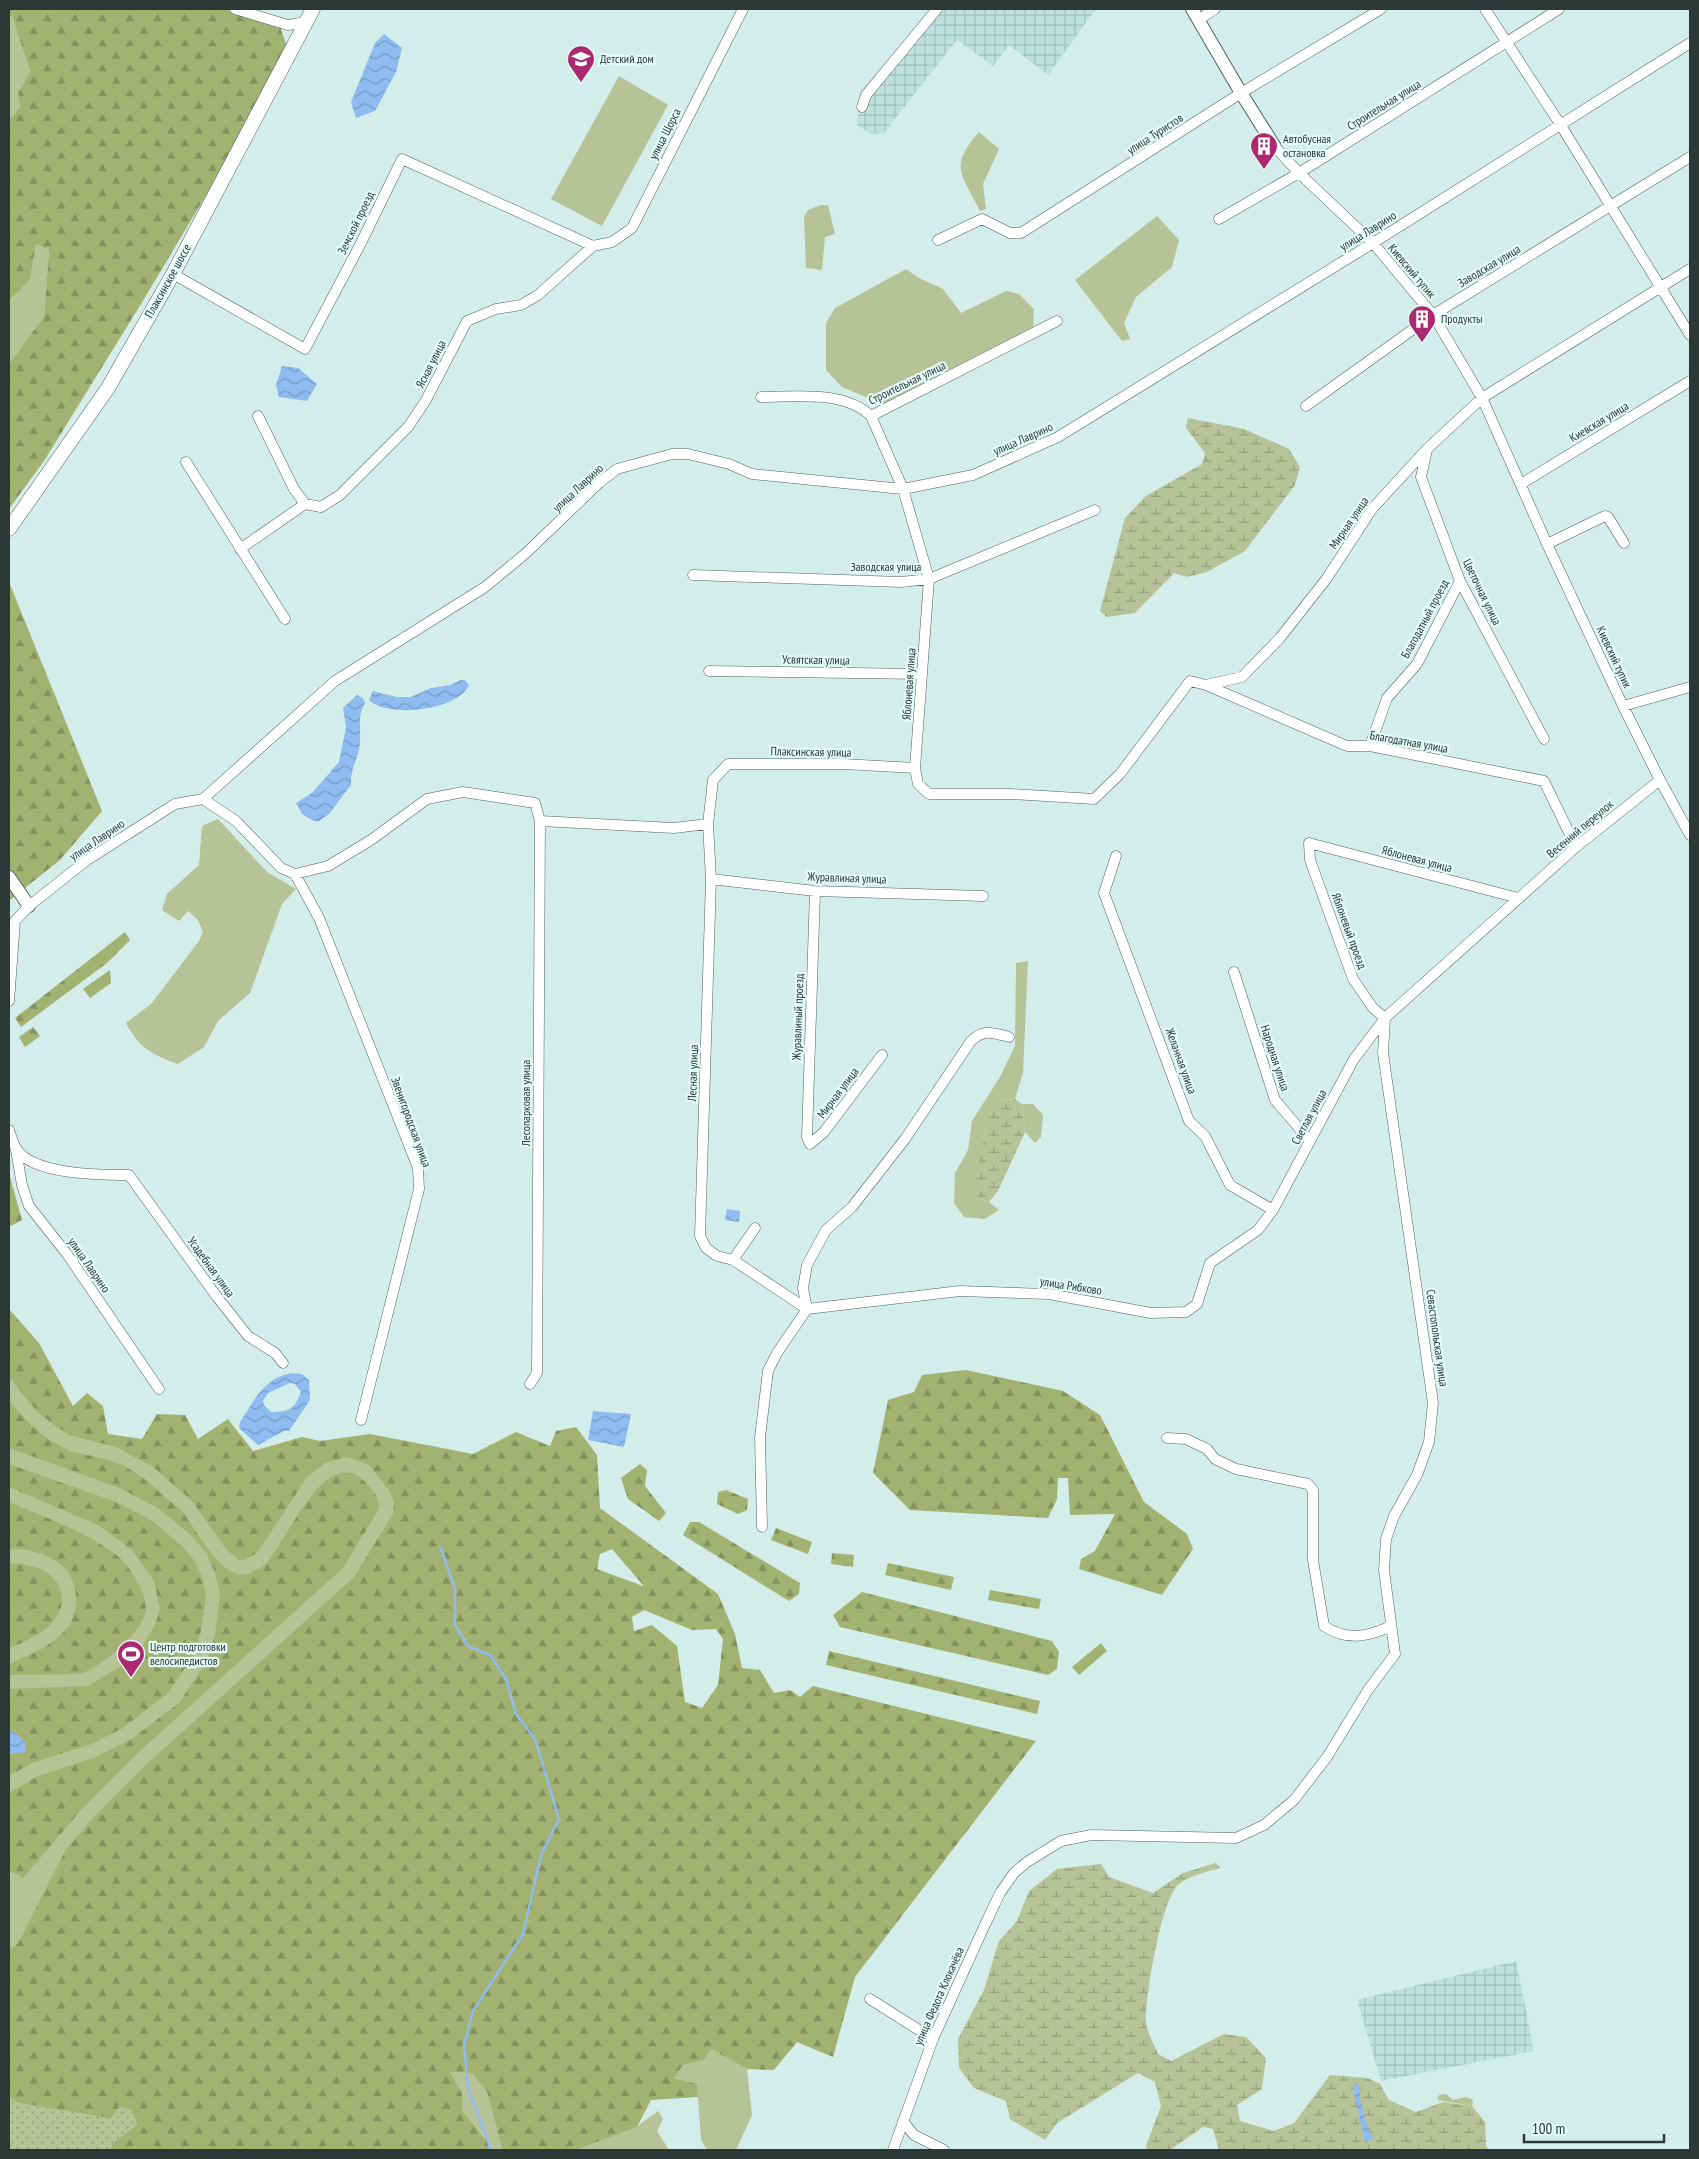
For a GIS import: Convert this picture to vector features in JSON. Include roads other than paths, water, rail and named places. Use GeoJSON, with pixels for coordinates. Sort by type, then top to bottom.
{"type":"FeatureCollection","features":[{"type":"Feature","properties":{"kind":"main road","name":"Плаксинское шоссе"},"geometry":{"type":"LineString","coordinates":[[9,529],[108,388],[173,274],[313,9]]}},
{"type":"Feature","properties":{"kind":"street"},"geometry":{"type":"LineString","coordinates":[[235,9],[288,25],[306,22]]}},
{"type":"Feature","properties":{"kind":"street","name":"улица Щорса"},"geometry":{"type":"LineString","coordinates":[[591,247],[612,242],[632,228],[743,9]]}},
{"type":"Feature","properties":{"kind":"street"},"geometry":{"type":"LineString","coordinates":[[862,107],[866,95],[937,9]]}},
{"type":"Feature","properties":{"kind":"street"},"geometry":{"type":"LineString","coordinates":[[1214,9],[1195,14],[1241,94],[1275,147]]}},
{"type":"Feature","properties":{"kind":"street","name":"улица Туристов"},"geometry":{"type":"LineString","coordinates":[[938,240],[982,219],[1010,233],[1021,233],[1241,94],[1381,9]]}},
{"type":"Feature","properties":{"kind":"street"},"geometry":{"type":"LineString","coordinates":[[1485,9],[1560,124],[1690,335]]}},
{"type":"Feature","properties":{"kind":"street","name":"Строительная улица"},"geometry":{"type":"LineString","coordinates":[[1219,219],[1299,173],[1560,9]]}},
{"type":"Feature","properties":{"kind":"street","name":"улица Лаврино"},"geometry":{"type":"LineString","coordinates":[[9,1001],[15,921],[29,906],[87,860],[175,804],[203,799],[335,681],[485,587],[525,554],[599,483],[617,469],[672,454],[688,454],[729,464],[752,474],[903,490],[973,475],[1058,438],[1373,243],[1690,42]]}},
{"type":"Feature","properties":{"kind":"street","name":"Киевский тупик"},"geometry":{"type":"LineString","coordinates":[[1275,147],[1299,173],[1373,243],[1433,315],[1482,398],[1547,544],[1623,706],[1661,783],[1690,835]]}},
{"type":"Feature","properties":{"kind":"street","name":"Заводская улица"},"geometry":{"type":"LineString","coordinates":[[1306,406],[1433,315],[1690,157]]}},
{"type":"Feature","properties":{"kind":"street","name":"Земской проезд"},"geometry":{"type":"LineString","coordinates":[[173,274],[306,349],[402,159],[591,247]]}},
{"type":"Feature","properties":{"kind":"street","name":"Ясная улица"},"geometry":{"type":"LineString","coordinates":[[305,504],[321,506],[340,495],[408,426],[426,400],[467,321],[496,309],[521,306],[538,295],[591,247]]}},
{"type":"Feature","properties":{"kind":"street","name":"Мирная улица"},"geometry":{"type":"LineString","coordinates":[[1094,799],[1120,774],[1190,681],[1206,685],[1242,677],[1280,638],[1327,578],[1372,509],[1427,450],[1482,398],[1690,269]]}},
{"type":"Feature","properties":{"kind":"street","name":"Строительная улица"},"geometry":{"type":"LineString","coordinates":[[761,397],[832,398],[861,406],[871,416],[1057,321]]}},
{"type":"Feature","properties":{"kind":"street","name":"Киевская улица"},"geometry":{"type":"LineString","coordinates":[[1521,484],[1690,381]]}},
{"type":"Feature","properties":{"kind":"street"},"geometry":{"type":"LineString","coordinates":[[240,549],[305,504],[294,489],[258,416]]}},
{"type":"Feature","properties":{"kind":"street","name":"Яблоневая улица"},"geometry":{"type":"LineString","coordinates":[[871,416],[903,490],[929,579],[915,768],[918,784],[929,794],[1010,794],[1094,799]]}},
{"type":"Feature","properties":{"kind":"street","name":"Цветочная улица"},"geometry":{"type":"LineString","coordinates":[[1427,450],[1421,477],[1460,581],[1544,739]]}},
{"type":"Feature","properties":{"kind":"street"},"geometry":{"type":"LineString","coordinates":[[186,462],[285,619]]}},
{"type":"Feature","properties":{"kind":"street","name":"Заводская улица"},"geometry":{"type":"LineString","coordinates":[[693,575],[901,582],[929,579],[1095,510]]}},
{"type":"Feature","properties":{"kind":"street"},"geometry":{"type":"LineString","coordinates":[[1547,544],[1605,516],[1608,517],[1624,543]]}},
{"type":"Feature","properties":{"kind":"street","name":"Благодатный проезд"},"geometry":{"type":"LineString","coordinates":[[1370,746],[1387,698],[1417,664],[1460,581]]}},
{"type":"Feature","properties":{"kind":"street","name":"Усвятская улица"},"geometry":{"type":"LineString","coordinates":[[709,671],[922,674]]}},
{"type":"Feature","properties":{"kind":"street","name":"Благодатная улица"},"geometry":{"type":"LineString","coordinates":[[1206,685],[1347,746],[1370,746],[1544,781],[1576,847]]}},
{"type":"Feature","properties":{"kind":"street"},"geometry":{"type":"LineString","coordinates":[[1623,706],[1690,687]]}},
{"type":"Feature","properties":{"kind":"street","name":"Плаксинская улица"},"geometry":{"type":"LineString","coordinates":[[713,780],[728,764],[843,764],[915,768]]}},
{"type":"Feature","properties":{"kind":"street","name":"Лесная улица"},"geometry":{"type":"LineString","coordinates":[[713,780],[708,824],[711,879],[700,1236],[706,1248],[717,1256],[733,1260],[807,1309]]}},
{"type":"Feature","properties":{"kind":"street","name":"Весенний переулок"},"geometry":{"type":"LineString","coordinates":[[1385,1018],[1576,847],[1661,783]]}},
{"type":"Feature","properties":{"kind":"street"},"geometry":{"type":"LineString","coordinates":[[203,799],[236,821],[281,868],[295,874],[328,866],[371,840],[427,799],[462,792],[535,803],[540,821],[674,828],[708,824]]}},
{"type":"Feature","properties":{"kind":"street","name":"Лесопарковая улица"},"geometry":{"type":"LineString","coordinates":[[530,1384],[537,1373],[540,821]]}},
{"type":"Feature","properties":{"kind":"street","name":"Яблоневая улица"},"geometry":{"type":"LineString","coordinates":[[1309,843],[1518,898]]}},
{"type":"Feature","properties":{"kind":"street","name":"Яблоневый проезд"},"geometry":{"type":"LineString","coordinates":[[1309,843],[1310,860],[1353,978],[1373,1008],[1385,1018]]}},
{"type":"Feature","properties":{"kind":"street","name":"Желанная улица"},"geometry":{"type":"LineString","coordinates":[[1116,856],[1104,893],[1190,1121],[1205,1136],[1230,1185],[1273,1210]]}},
{"type":"Feature","properties":{"kind":"street","name":"Звенигородская улица"},"geometry":{"type":"LineString","coordinates":[[295,874],[318,918],[418,1168],[419,1189],[361,1420]]}},
{"type":"Feature","properties":{"kind":"street"},"geometry":{"type":"LineString","coordinates":[[9,877],[29,906]]}},
{"type":"Feature","properties":{"kind":"street","name":"Журавлиная улица"},"geometry":{"type":"LineString","coordinates":[[711,879],[815,890],[983,896]]}},
{"type":"Feature","properties":{"kind":"street","name":"Журавлиный проезд"},"geometry":{"type":"LineString","coordinates":[[810,1144],[807,1137],[815,890]]}},
{"type":"Feature","properties":{"kind":"street","name":"Народная улица"},"geometry":{"type":"LineString","coordinates":[[1234,972],[1275,1100],[1310,1141]]}},
{"type":"Feature","properties":{"kind":"street","name":"Светлая улица"},"geometry":{"type":"LineString","coordinates":[[1258,1230],[1273,1210],[1354,1059],[1385,1018]]}},
{"type":"Feature","properties":{"kind":"street","name":"Севастопольская улица"},"geometry":{"type":"LineString","coordinates":[[1385,1018],[1383,1053],[1433,1403],[1429,1442],[1417,1475],[1394,1516],[1386,1539],[1384,1570],[1395,1654]]}},
{"type":"Feature","properties":{"kind":"street"},"geometry":{"type":"LineString","coordinates":[[762,1527],[760,1438],[768,1371],[777,1353],[807,1309],[803,1288],[807,1265],[826,1230],[852,1208],[905,1139],[971,1041],[980,1034],[988,1032],[1009,1037]]}},
{"type":"Feature","properties":{"kind":"street","name":"Мирная улица"},"geometry":{"type":"LineString","coordinates":[[810,1144],[824,1132],[882,1054]]}},
{"type":"Feature","properties":{"kind":"street","name":"улица Лаврино"},"geometry":{"type":"LineString","coordinates":[[9,1130],[16,1150],[22,1185],[29,1206],[67,1254],[159,1389]]}},
{"type":"Feature","properties":{"kind":"street","name":"Усадебная улица"},"geometry":{"type":"LineString","coordinates":[[16,1150],[32,1162],[56,1171],[129,1175],[217,1297],[248,1336],[275,1353],[282,1363]]}},
{"type":"Feature","properties":{"kind":"street"},"geometry":{"type":"LineString","coordinates":[[733,1260],[755,1228]]}},
{"type":"Feature","properties":{"kind":"street","name":"улица Рибково"},"geometry":{"type":"LineString","coordinates":[[807,1309],[960,1291],[1049,1294],[1151,1314],[1186,1312],[1197,1304],[1210,1263],[1258,1230]]}},
{"type":"Feature","properties":{"kind":"street"},"geometry":{"type":"LineString","coordinates":[[1167,1438],[1186,1439],[1193,1442],[1207,1449],[1214,1459],[1236,1469],[1308,1484],[1313,1490],[1313,1560],[1324,1626],[1332,1632],[1357,1637],[1374,1634],[1391,1626]]}},
{"type":"Feature","properties":{"kind":"street","name":"улица Федота Клокачёва"},"geometry":{"type":"LineString","coordinates":[[893,2150],[933,2039],[1000,1893],[1014,1873],[1027,1862],[1062,1840],[1091,1835],[1236,1838],[1264,1824],[1294,1800],[1327,1757],[1368,1690],[1395,1654]]}},
{"type":"Feature","properties":{"kind":"street"},"geometry":{"type":"LineString","coordinates":[[870,1999],[933,2039]]}},
{"type":"Feature","properties":{"kind":"street"},"geometry":{"type":"LineString","coordinates":[[903,2121],[914,2135],[944,2150]]}},
{"type":"Feature","properties":{"kind":"water"},"geometry":{"type":"Polygon","coordinates":[[[384,34],[402,48],[396,72],[375,111],[356,118],[351,102],[375,43],[384,34]]]}},
{"type":"Feature","properties":{"kind":"water"},"geometry":{"type":"Polygon","coordinates":[[[282,366],[298,368],[317,384],[307,401],[279,397],[276,385],[282,366]]]}},
{"type":"Feature","properties":{"kind":"water"},"geometry":{"type":"Polygon","coordinates":[[[465,680],[469,685],[463,694],[452,701],[438,706],[422,709],[391,709],[378,706],[369,700],[373,691],[396,697],[411,697],[431,688],[450,685],[465,680]]]}},
{"type":"Feature","properties":{"kind":"water"},"geometry":{"type":"Polygon","coordinates":[[[357,695],[363,698],[365,704],[361,712],[359,748],[352,773],[351,785],[329,814],[319,821],[314,821],[302,814],[296,803],[312,793],[339,762],[346,727],[343,708],[357,695]]]}},
{"type":"Feature","properties":{"kind":"water"},"geometry":{"type":"Polygon","coordinates":[[[727,1209],[740,1211],[739,1222],[725,1220],[727,1209]]]}},
{"type":"Feature","properties":{"kind":"water"},"geometry":{"type":"Polygon","coordinates":[[[292,1373],[302,1374],[309,1380],[310,1400],[289,1431],[284,1431],[258,1445],[239,1428],[240,1422],[261,1391],[282,1376],[292,1373]],[[290,1383],[268,1393],[263,1401],[264,1405],[271,1412],[287,1410],[294,1406],[301,1392],[295,1384],[290,1383]]]}},
{"type":"Feature","properties":{"kind":"water"},"geometry":{"type":"Polygon","coordinates":[[[593,1411],[631,1414],[624,1447],[588,1440],[593,1411]]]}},
{"type":"Feature","properties":{"kind":"water"},"geometry":{"type":"Polygon","coordinates":[[[9,1732],[14,1732],[26,1742],[25,1752],[9,1754],[9,1732]]]}},
{"type":"Feature","properties":{"kind":"water"},"geometry":{"type":"Polygon","coordinates":[[[1356,2083],[1360,2085],[1361,2104],[1373,2139],[1365,2143],[1353,2089],[1356,2083]]]}},
{"type":"Feature","properties":{"kind":"waterway"},"geometry":{"type":"LineString","coordinates":[[440,1546],[455,1589],[455,1625],[468,1646],[490,1655],[506,1679],[516,1714],[535,1739],[559,1819],[541,1855],[523,1934],[473,2011],[464,2045],[468,2088],[491,2150]]}},
{"type":"Feature","properties":{"kind":"place","name":"Детский дом"},"geometry":{"type":"Point","coordinates":[581,83]}},
{"type":"Feature","properties":{"kind":"place","name":"Автобусная остановка"},"geometry":{"type":"Point","coordinates":[1264,170]}},
{"type":"Feature","properties":{"kind":"place","name":"Продукты"},"geometry":{"type":"Point","coordinates":[1422,343]}},
{"type":"Feature","properties":{"kind":"place","name":"Центр подготовки велосипедистов"},"geometry":{"type":"Point","coordinates":[131,1678]}}]}
